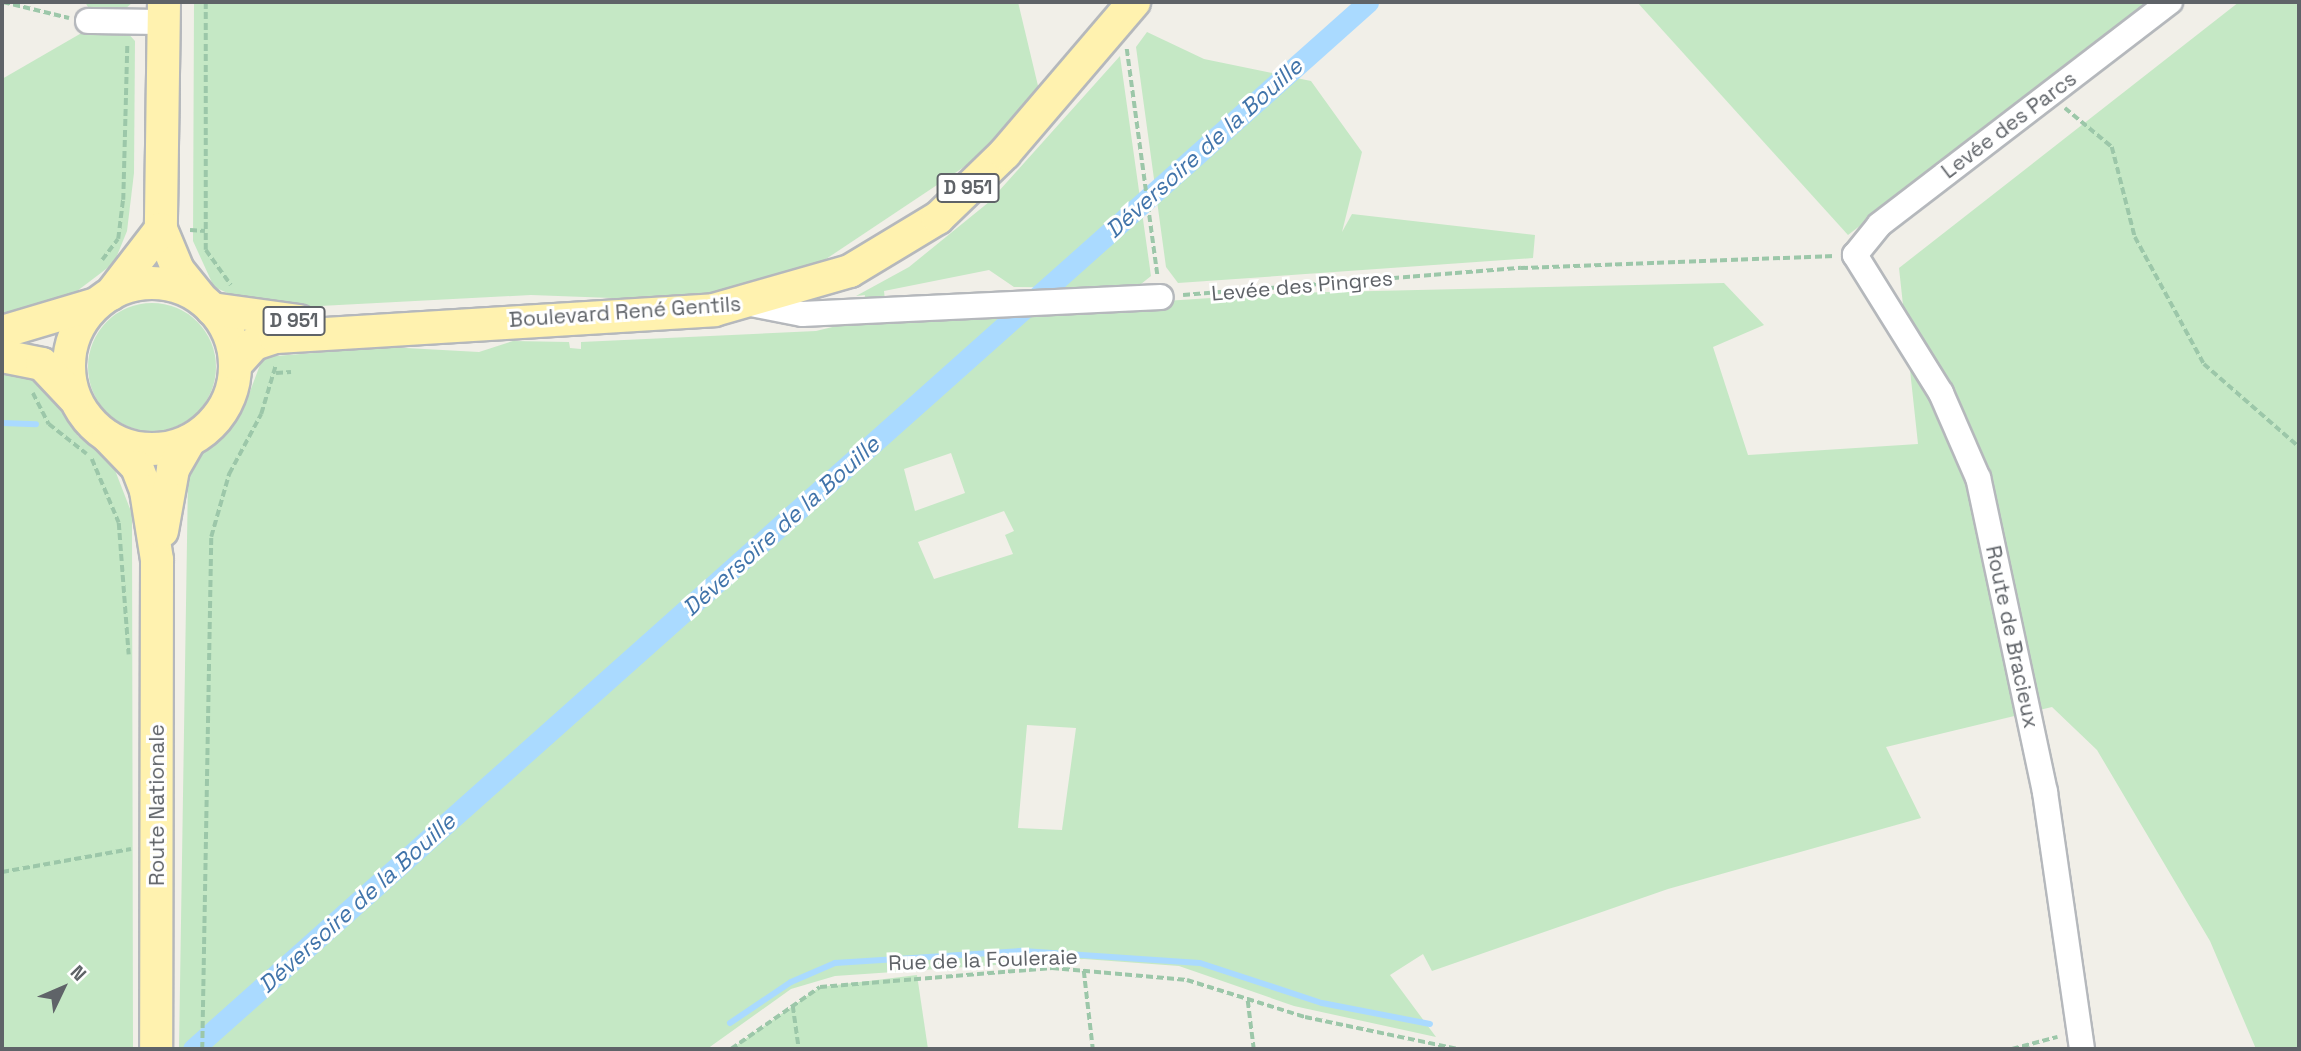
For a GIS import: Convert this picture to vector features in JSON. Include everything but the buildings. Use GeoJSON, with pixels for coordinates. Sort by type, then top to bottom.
{"type":"FeatureCollection","features":[{"type":"Feature","properties":{"kind":"main road","name":"Boulevard René Gentils"},"geometry":{"type":"LineString","coordinates":[[236,364],[254,344],[276,337],[377,326],[751,304],[850,271],[938,218],[1005,153],[1126,6]]}},
{"type":"Feature","properties":{"kind":"main road"},"geometry":{"type":"LineString","coordinates":[[16,358],[59,377],[79,405],[108,437],[144,449],[189,441],[223,410],[236,364],[232,341],[208,305],[178,270],[163,12]]}},
{"type":"Feature","properties":{"kind":"main road"},"geometry":{"type":"LineString","coordinates":[[79,405],[70,375],[72,343],[104,299],[174,229]]}},
{"type":"Feature","properties":{"kind":"main road"},"geometry":{"type":"LineString","coordinates":[[2,332],[143,284],[168,285],[208,305]]}},
{"type":"Feature","properties":{"kind":"main road","name":"Boulevard René Gentils"},"geometry":{"type":"LineString","coordinates":[[208,305],[255,319],[377,326]]}},
{"type":"Feature","properties":{"kind":"main road","name":"Route Nationale"},"geometry":{"type":"LineString","coordinates":[[108,437],[141,478],[157,560]]}},
{"type":"Feature","properties":{"kind":"main road","name":"Route Nationale"},"geometry":{"type":"LineString","coordinates":[[156,1049],[139,848],[157,560],[173,469],[189,441]]}},
{"type":"Feature","properties":{"kind":"street","name":"Levée des Parcs"},"geometry":{"type":"LineString","coordinates":[[1855,255],[1879,225],[2170,2]]}},
{"type":"Feature","properties":{"kind":"street"},"geometry":{"type":"LineString","coordinates":[[88,21],[128,22],[163,12]]}},
{"type":"Feature","properties":{"kind":"street","name":"Route de Bracieux"},"geometry":{"type":"LineString","coordinates":[[1855,255],[1941,393],[1978,478],[2045,792],[2081,1040]]}},
{"type":"Feature","properties":{"kind":"street"},"geometry":{"type":"LineString","coordinates":[[751,304],[802,314],[1161,297]]}},
{"type":"Feature","properties":{"kind":"path"},"geometry":{"type":"LineString","coordinates":[[3,2],[88,21]]}},
{"type":"Feature","properties":{"kind":"path"},"geometry":{"type":"LineString","coordinates":[[206,2],[205,231],[218,275],[240,292]]}},
{"type":"Feature","properties":{"kind":"path"},"geometry":{"type":"LineString","coordinates":[[98,266],[118,239],[122,209],[128,22]]}},
{"type":"Feature","properties":{"kind":"path"},"geometry":{"type":"LineString","coordinates":[[1127,51],[1161,297]]}},
{"type":"Feature","properties":{"kind":"path"},"geometry":{"type":"LineString","coordinates":[[2050,94],[2112,147],[2135,237],[2204,365],[2299,447]]}},
{"type":"Feature","properties":{"kind":"path"},"geometry":{"type":"LineString","coordinates":[[174,229],[205,231]]}},
{"type":"Feature","properties":{"kind":"path","name":"Levée des Pingres"},"geometry":{"type":"LineString","coordinates":[[1161,297],[1521,268],[1855,255]]}},
{"type":"Feature","properties":{"kind":"path"},"geometry":{"type":"LineString","coordinates":[[202,1049],[211,537],[229,474],[276,373],[276,337]]}},
{"type":"Feature","properties":{"kind":"path"},"geometry":{"type":"LineString","coordinates":[[16,358],[49,424],[89,456],[112,501],[129,662]]}},
{"type":"Feature","properties":{"kind":"path"},"geometry":{"type":"LineString","coordinates":[[276,373],[291,372]]}},
{"type":"Feature","properties":{"kind":"path"},"geometry":{"type":"LineString","coordinates":[[2,872],[139,848]]}},
{"type":"Feature","properties":{"kind":"path"},"geometry":{"type":"LineString","coordinates":[[1084,971],[1093,1049]]}},
{"type":"Feature","properties":{"kind":"path","name":"Rue de la Fouleraie"},"geometry":{"type":"LineString","coordinates":[[731,1049],[820,987],[917,975],[1084,971],[1187,980],[1248,1001],[1458,1049]]}},
{"type":"Feature","properties":{"kind":"path"},"geometry":{"type":"LineString","coordinates":[[1248,1001],[1254,1049]]}},
{"type":"Feature","properties":{"kind":"path"},"geometry":{"type":"LineString","coordinates":[[793,1006],[799,1049]]}},
{"type":"Feature","properties":{"kind":"path"},"geometry":{"type":"LineString","coordinates":[[2012,1049],[2081,1040]]}},
{"type":"Feature","properties":{"kind":"green space"},"geometry":{"type":"Polygon","coordinates":[[[85,2],[133,2],[124,10],[91,12],[85,2]]]}},
{"type":"Feature","properties":{"kind":"green space"},"geometry":{"type":"Polygon","coordinates":[[[194,2],[1018,2],[1039,90],[970,163],[796,279],[666,300],[531,295],[263,309],[214,287],[193,241],[194,2]]]}},
{"type":"Feature","properties":{"kind":"green space"},"geometry":{"type":"Polygon","coordinates":[[[1637,2],[2151,2],[1848,235],[1637,2]]]}},
{"type":"Feature","properties":{"kind":"green space"},"geometry":{"type":"Polygon","coordinates":[[[2239,2],[2299,2],[2299,1049],[2256,1049],[2210,941],[2097,750],[2052,707],[1886,747],[1921,818],[1668,889],[1432,971],[1423,954],[1390,975],[1436,1037],[1294,1006],[1179,966],[1084,959],[835,976],[791,989],[707,1049],[179,1049],[188,477],[193,459],[246,402],[263,357],[388,347],[479,352],[513,341],[569,342],[570,348],[581,349],[581,342],[816,331],[861,320],[865,295],[856,296],[909,267],[989,202],[1120,56],[1151,276],[1136,288],[1014,287],[989,270],[884,291],[887,319],[1288,293],[1724,283],[1764,325],[1713,347],[1748,455],[1918,444],[1899,268],[2239,2]],[[951,453],[904,469],[915,511],[965,493],[951,453]],[[1004,511],[918,542],[934,579],[1013,554],[1005,535],[1014,531],[1004,511]],[[1027,725],[1018,828],[1062,830],[1076,728],[1027,725]]]}},
{"type":"Feature","properties":{"kind":"green space"},"geometry":{"type":"Polygon","coordinates":[[[125,30],[135,41],[134,173],[127,231],[114,263],[60,304],[2,315],[2,79],[85,31],[125,30]]]}},
{"type":"Feature","properties":{"kind":"green space"},"geometry":{"type":"Polygon","coordinates":[[[1147,32],[1204,59],[1311,81],[1362,152],[1342,232],[1352,214],[1535,235],[1533,258],[1178,283],[1166,267],[1136,47],[1147,32]]]}},
{"type":"Feature","properties":{"kind":"green space"},"geometry":{"type":"Polygon","coordinates":[[[152,303],[176,308],[197,322],[211,343],[216,367],[211,391],[197,412],[176,426],[152,431],[128,426],[107,412],[93,391],[88,367],[93,343],[107,322],[128,308],[152,303]]]}},
{"type":"Feature","properties":{"kind":"green space"},"geometry":{"type":"Polygon","coordinates":[[[2,365],[48,382],[78,436],[113,465],[132,514],[133,1049],[2,1049],[2,365]]]}},
{"type":"Feature","properties":{"kind":"green space"},"geometry":{"type":"Polygon","coordinates":[[[917,975],[928,1049],[731,1049],[820,987],[917,975]]]}},
{"type":"Feature","properties":{"kind":"waterway","name":"Déversoire de la Bouille"},"geometry":{"type":"LineString","coordinates":[[193,1049],[1368,2]]}},
{"type":"Feature","properties":{"kind":"waterway"},"geometry":{"type":"LineString","coordinates":[[2,423],[36,424]]}},
{"type":"Feature","properties":{"kind":"waterway"},"geometry":{"type":"LineString","coordinates":[[730,1023],[791,982],[835,963],[1023,951],[1200,963],[1322,1003],[1430,1024]]}}]}
